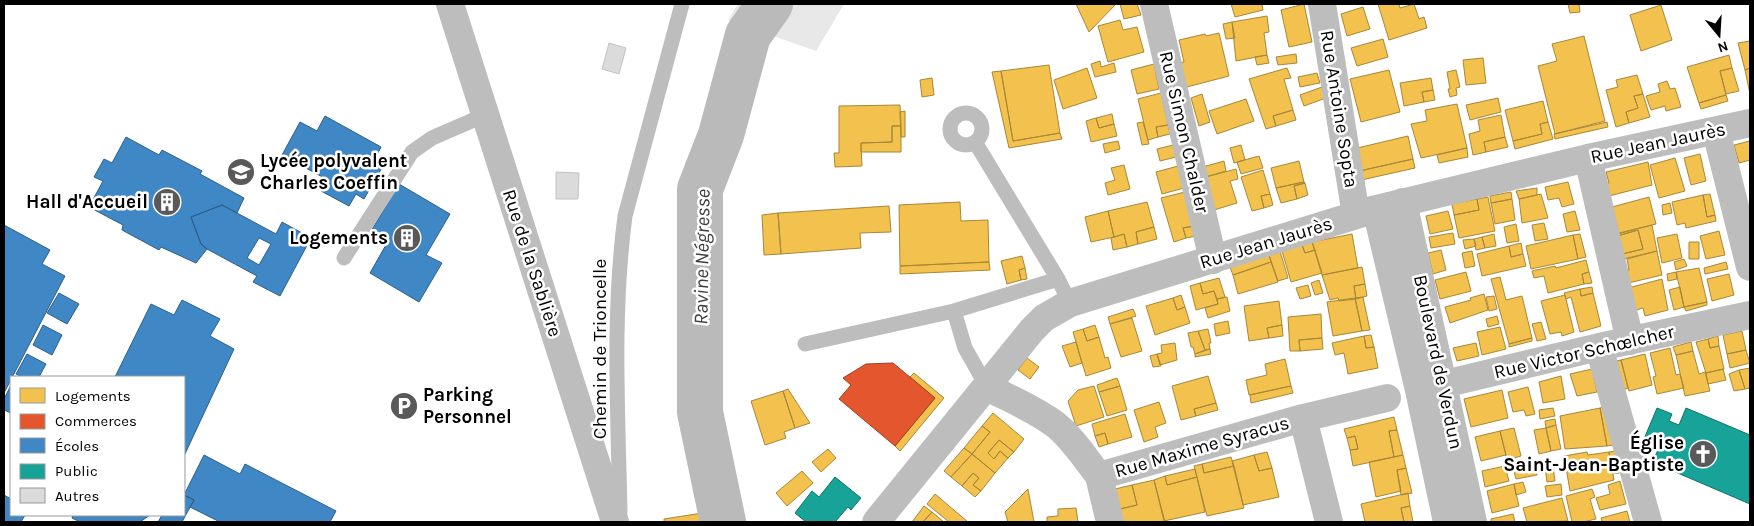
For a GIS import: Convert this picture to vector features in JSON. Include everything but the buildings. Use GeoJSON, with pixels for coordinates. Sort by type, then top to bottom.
{"type":"FeatureCollection","features":[{"type":"Feature","properties":{"kind":"street","name":"Rue de la Sablière"},"geometry":{"type":"LineString","coordinates":[[450,4],[615,522]]}},
{"type":"Feature","properties":{"kind":"street","name":"Rue Simon Chalder"},"geometry":{"type":"LineString","coordinates":[[1154,4],[1214,260]]}},
{"type":"Feature","properties":{"kind":"street","name":"Rue Antoine Sopta"},"geometry":{"type":"LineString","coordinates":[[1322,4],[1366,212]]}},
{"type":"Feature","properties":{"kind":"street","name":"Rue Jean Jaurès"},"geometry":{"type":"LineString","coordinates":[[876,522],[1012,354],[1044,318],[1070,304],[1403,202],[1588,158],[1750,123]]}},
{"type":"Feature","properties":{"kind":"street"},"geometry":{"type":"LineString","coordinates":[[1716,131],[1750,267]]}},
{"type":"Feature","properties":{"kind":"street"},"geometry":{"type":"LineString","coordinates":[[1588,158],[1630,341]]}},
{"type":"Feature","properties":{"kind":"street","name":"Boulevard de Verdun"},"geometry":{"type":"LineString","coordinates":[[1403,202],[1431,387],[1447,522]]}},
{"type":"Feature","properties":{"kind":"street","name":"Boulevard de Verdun"},"geometry":{"type":"LineString","coordinates":[[1366,212],[1431,387],[1473,522]]}},
{"type":"Feature","properties":{"kind":"street","name":"Rue Victor Schœlcher"},"geometry":{"type":"LineString","coordinates":[[1431,387],[1599,347],[1750,315]]}},
{"type":"Feature","properties":{"kind":"street"},"geometry":{"type":"LineString","coordinates":[[1599,347],[1648,522]]}},
{"type":"Feature","properties":{"kind":"street","name":"Rue Maxime Syracus"},"geometry":{"type":"LineString","coordinates":[[987,387],[1039,414],[1056,426],[1071,440],[1099,476],[1303,418],[1387,398]]}},
{"type":"Feature","properties":{"kind":"street"},"geometry":{"type":"LineString","coordinates":[[1303,418],[1329,522]]}},
{"type":"Feature","properties":{"kind":"street"},"geometry":{"type":"LineString","coordinates":[[1099,476],[1110,522]]}},
{"type":"Feature","properties":{"kind":"lane","name":"Chemin de Trioncelle"},"geometry":{"type":"LineString","coordinates":[[620,522],[617,311],[620,252],[627,206],[682,4]]}},
{"type":"Feature","properties":{"kind":"lane"},"geometry":{"type":"LineString","coordinates":[[344,258],[412,152],[432,138],[485,116]]}},
{"type":"Feature","properties":{"kind":"lane"},"geometry":{"type":"LineString","coordinates":[[975,142],[1058,279],[1070,304]]}},
{"type":"Feature","properties":{"kind":"lane"},"geometry":{"type":"LineString","coordinates":[[805,344],[954,312],[1058,279]]}},
{"type":"Feature","properties":{"kind":"lane"},"geometry":{"type":"LineString","coordinates":[[954,312],[965,348],[987,387]]}},
{"type":"Feature","properties":{"kind":"shaded area"},"geometry":{"type":"Polygon","coordinates":[[[738,4],[844,4],[816,51],[728,20],[738,4]]]}},
{"type":"Feature","properties":{"kind":"waterway","name":"Ravine Négresse"},"geometry":{"type":"LineString","coordinates":[[723,522],[700,412],[700,189],[721,135],[748,35],[770,4]]}},
{"type":"Feature","properties":{"kind":"place","name":"Lycée polyvalent Charles Coeffin"},"geometry":{"type":"Point","coordinates":[241,172]}},
{"type":"Feature","properties":{"kind":"place","name":"Hall d'Accueil"},"geometry":{"type":"Point","coordinates":[167,202]}},
{"type":"Feature","properties":{"kind":"place","name":"Logements"},"geometry":{"type":"Point","coordinates":[407,238]}},
{"type":"Feature","properties":{"kind":"place","name":"Parking Personnel"},"geometry":{"type":"Point","coordinates":[404,406]}},
{"type":"Feature","properties":{"kind":"place","name":"Église Saint-Jean-Baptiste"},"geometry":{"type":"Point","coordinates":[1703,454]}}]}
